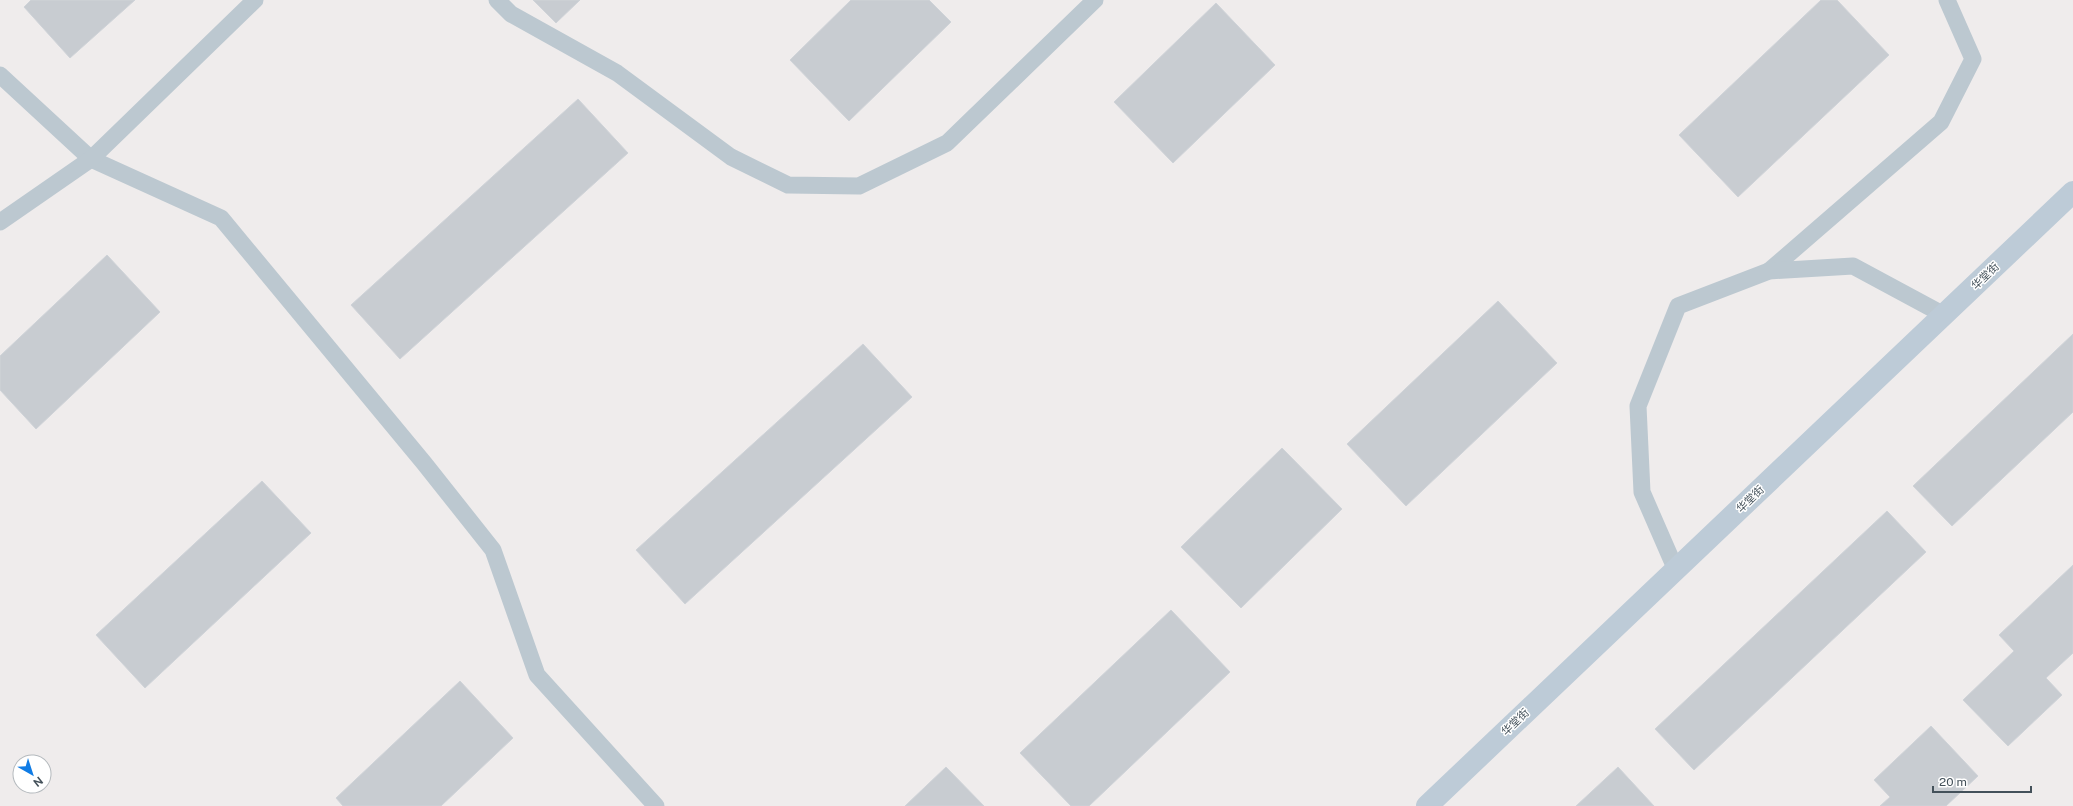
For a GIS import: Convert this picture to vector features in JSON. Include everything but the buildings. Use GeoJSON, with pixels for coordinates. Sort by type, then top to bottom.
{"type":"FeatureCollection","features":[{"type":"Feature","properties":{"kind":"street","name":"华堂街"},"geometry":{"type":"LineString","coordinates":[[1427,806],[2073,192]]}},
{"type":"Feature","properties":{"kind":"lane"},"geometry":{"type":"LineString","coordinates":[[0,222],[92,159],[254,0]]}},
{"type":"Feature","properties":{"kind":"lane"},"geometry":{"type":"LineString","coordinates":[[497,0],[511,14],[617,73],[731,157],[788,185],[859,186],[947,142],[1094,0]]}},
{"type":"Feature","properties":{"kind":"lane"},"geometry":{"type":"LineString","coordinates":[[1770,271],[1941,122],[1973,59],[1948,0]]}},
{"type":"Feature","properties":{"kind":"lane"},"geometry":{"type":"LineString","coordinates":[[0,75],[92,159],[221,218],[424,463],[493,550],[537,675],[656,806]]}},
{"type":"Feature","properties":{"kind":"lane"},"geometry":{"type":"LineString","coordinates":[[1676,570],[1642,492],[1638,406],[1678,306],[1770,271],[1853,266],[1944,315]]}}]}
